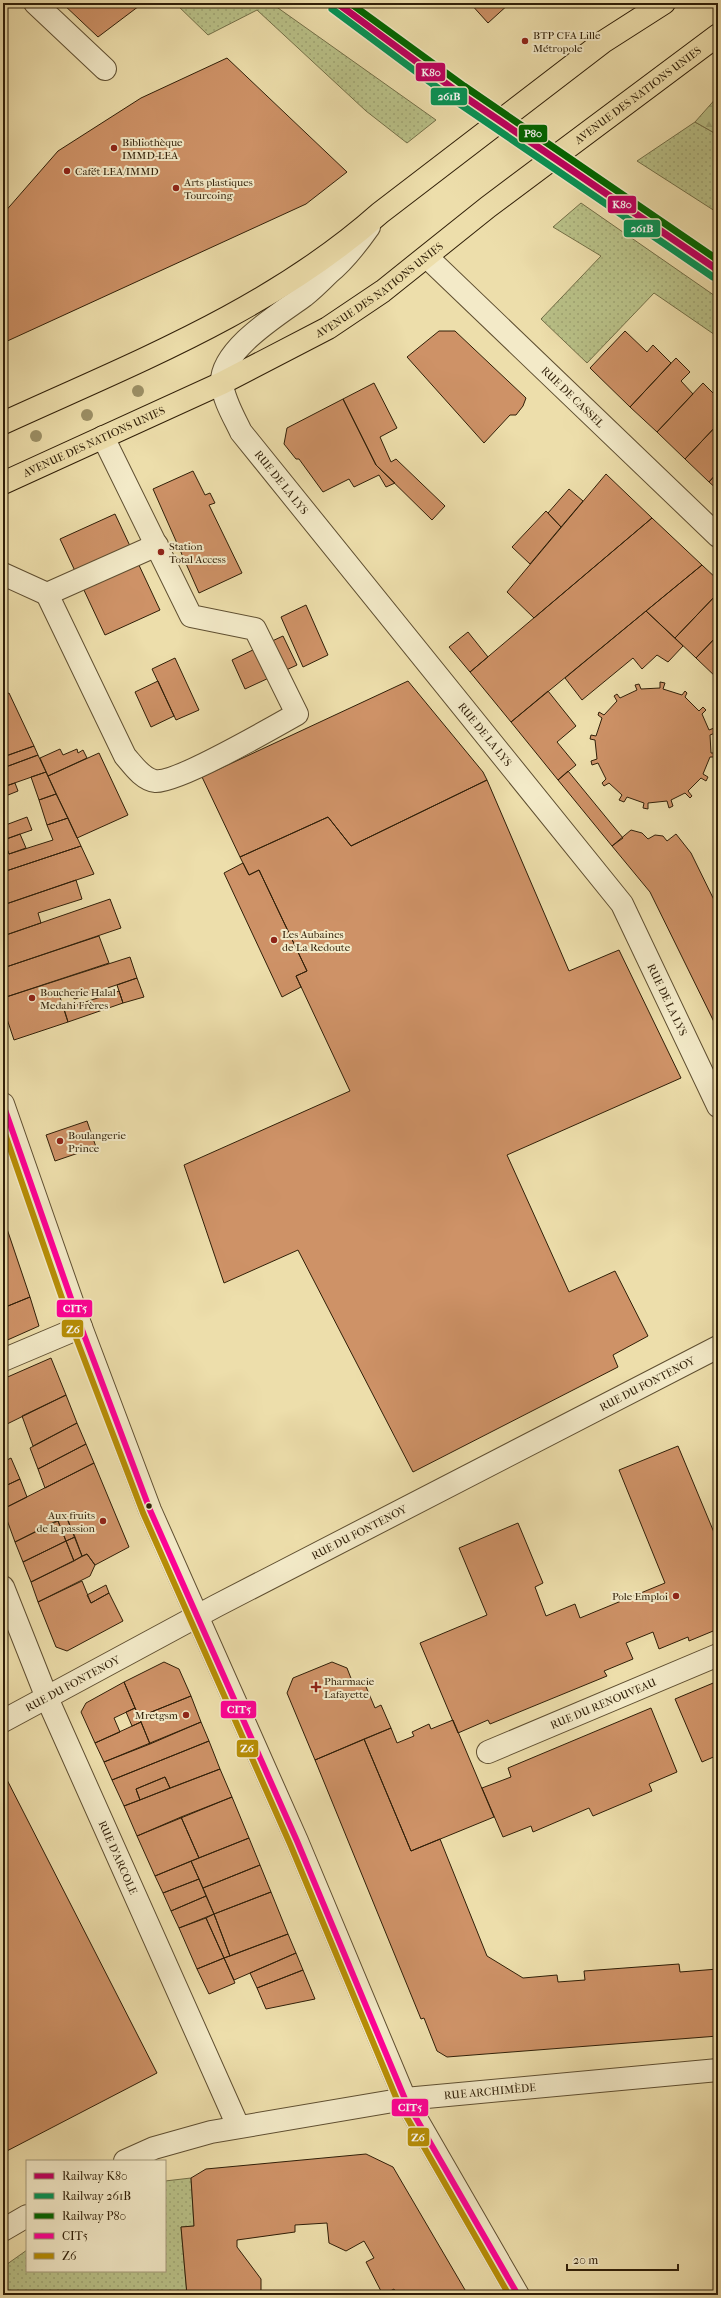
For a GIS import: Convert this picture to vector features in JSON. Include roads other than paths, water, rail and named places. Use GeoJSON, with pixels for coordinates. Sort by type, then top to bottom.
{"type":"FeatureCollection","features":[{"type":"Feature","properties":{"kind":"main road"},"geometry":{"type":"LineString","coordinates":[[3,423],[232,317],[295,278],[353,237],[380,213],[603,42],[664,3]]}},
{"type":"Feature","properties":{"kind":"main road","name":"AVENUE DES NATIONS UNIES"},"geometry":{"type":"LineString","coordinates":[[3,483],[222,383],[328,328],[427,257],[488,207],[718,35]]}},
{"type":"Feature","properties":{"kind":"street"},"geometry":{"type":"LineString","coordinates":[[35,3],[105,69]]}},
{"type":"Feature","properties":{"kind":"street"},"geometry":{"type":"LineString","coordinates":[[222,383],[228,362],[241,345],[256,331],[305,295],[331,272],[355,246],[380,213]]}},
{"type":"Feature","properties":{"kind":"street","name":"RUE DE CASSEL"},"geometry":{"type":"LineString","coordinates":[[427,257],[718,536]]}},
{"type":"Feature","properties":{"kind":"street","name":"RUE DE LA LYS"},"geometry":{"type":"LineString","coordinates":[[222,383],[228,404],[242,432],[622,904],[718,1106]]}},
{"type":"Feature","properties":{"kind":"street"},"geometry":{"type":"LineString","coordinates":[[3,574],[46,594],[125,756],[142,775],[156,781],[178,777],[297,714],[255,629],[191,616],[103,437]]}},
{"type":"Feature","properties":{"kind":"street"},"geometry":{"type":"LineString","coordinates":[[46,594],[157,545]]}},
{"type":"Feature","properties":{"kind":"street"},"geometry":{"type":"LineString","coordinates":[[3,1104],[81,1327],[150,1510],[297,1841],[405,2099],[518,2295]]}},
{"type":"Feature","properties":{"kind":"street"},"geometry":{"type":"LineString","coordinates":[[3,1360],[81,1327]]}},
{"type":"Feature","properties":{"kind":"street","name":"RUE DU FONTENOY"},"geometry":{"type":"LineString","coordinates":[[3,1721],[197,1616],[718,1347]]}},
{"type":"Feature","properties":{"kind":"street","name":"RUE D'ARCOLE"},"geometry":{"type":"LineString","coordinates":[[3,1587],[47,1698],[238,2126]]}},
{"type":"Feature","properties":{"kind":"street","name":"RUE DU RENOUVEAU"},"geometry":{"type":"LineString","coordinates":[[488,1752],[718,1655]]}},
{"type":"Feature","properties":{"kind":"street","name":"RUE ARCHIMÈDE"},"geometry":{"type":"LineString","coordinates":[[127,2160],[154,2148],[180,2140],[238,2126],[405,2099],[718,2070]]}},
{"type":"Feature","properties":{"kind":"rail line","name":"K80"},"geometry":{"type":"LineString","coordinates":[[337,3],[459,93],[718,270]]}},
{"type":"Feature","properties":{"kind":"rail line","name":"P80"},"geometry":{"type":"LineString","coordinates":[[350,3],[464,86],[718,260]]}},
{"type":"Feature","properties":{"kind":"rail line","name":"261B"},"geometry":{"type":"LineString","coordinates":[[332,9],[454,100],[713,277]]}},
{"type":"Feature","properties":{"kind":"place","name":"BTP CFA Lille Métropole"},"geometry":{"type":"Point","coordinates":[525,41]}},
{"type":"Feature","properties":{"kind":"place","name":"Bibliothèque IMMD-LEA"},"geometry":{"type":"Point","coordinates":[114,148]}},
{"type":"Feature","properties":{"kind":"place","name":"Cafét LEA/IMMD"},"geometry":{"type":"Point","coordinates":[67,171]}},
{"type":"Feature","properties":{"kind":"place","name":"Arts plastiques Tourcoing"},"geometry":{"type":"Point","coordinates":[176,188]}},
{"type":"Feature","properties":{"kind":"place","name":"Station Total Access"},"geometry":{"type":"Point","coordinates":[161,552]}},
{"type":"Feature","properties":{"kind":"place","name":"Les Aubaines de La Redoute"},"geometry":{"type":"Point","coordinates":[274,940]}},
{"type":"Feature","properties":{"kind":"place","name":"Boucherie Halal Medahi Frères"},"geometry":{"type":"Point","coordinates":[32,998]}},
{"type":"Feature","properties":{"kind":"place","name":"Boulangerie Prince"},"geometry":{"type":"Point","coordinates":[60,1141]}},
{"type":"Feature","properties":{"kind":"place","name":"Aux fruits de la passion"},"geometry":{"type":"Point","coordinates":[103,1521]}},
{"type":"Feature","properties":{"kind":"place","name":"Pole Emploi"},"geometry":{"type":"Point","coordinates":[676,1596]}},
{"type":"Feature","properties":{"kind":"place","name":"Pharmacie Lafayette"},"geometry":{"type":"Point","coordinates":[316,1687]}},
{"type":"Feature","properties":{"kind":"place","name":"Mretgsm"},"geometry":{"type":"Point","coordinates":[186,1715]}}]}
